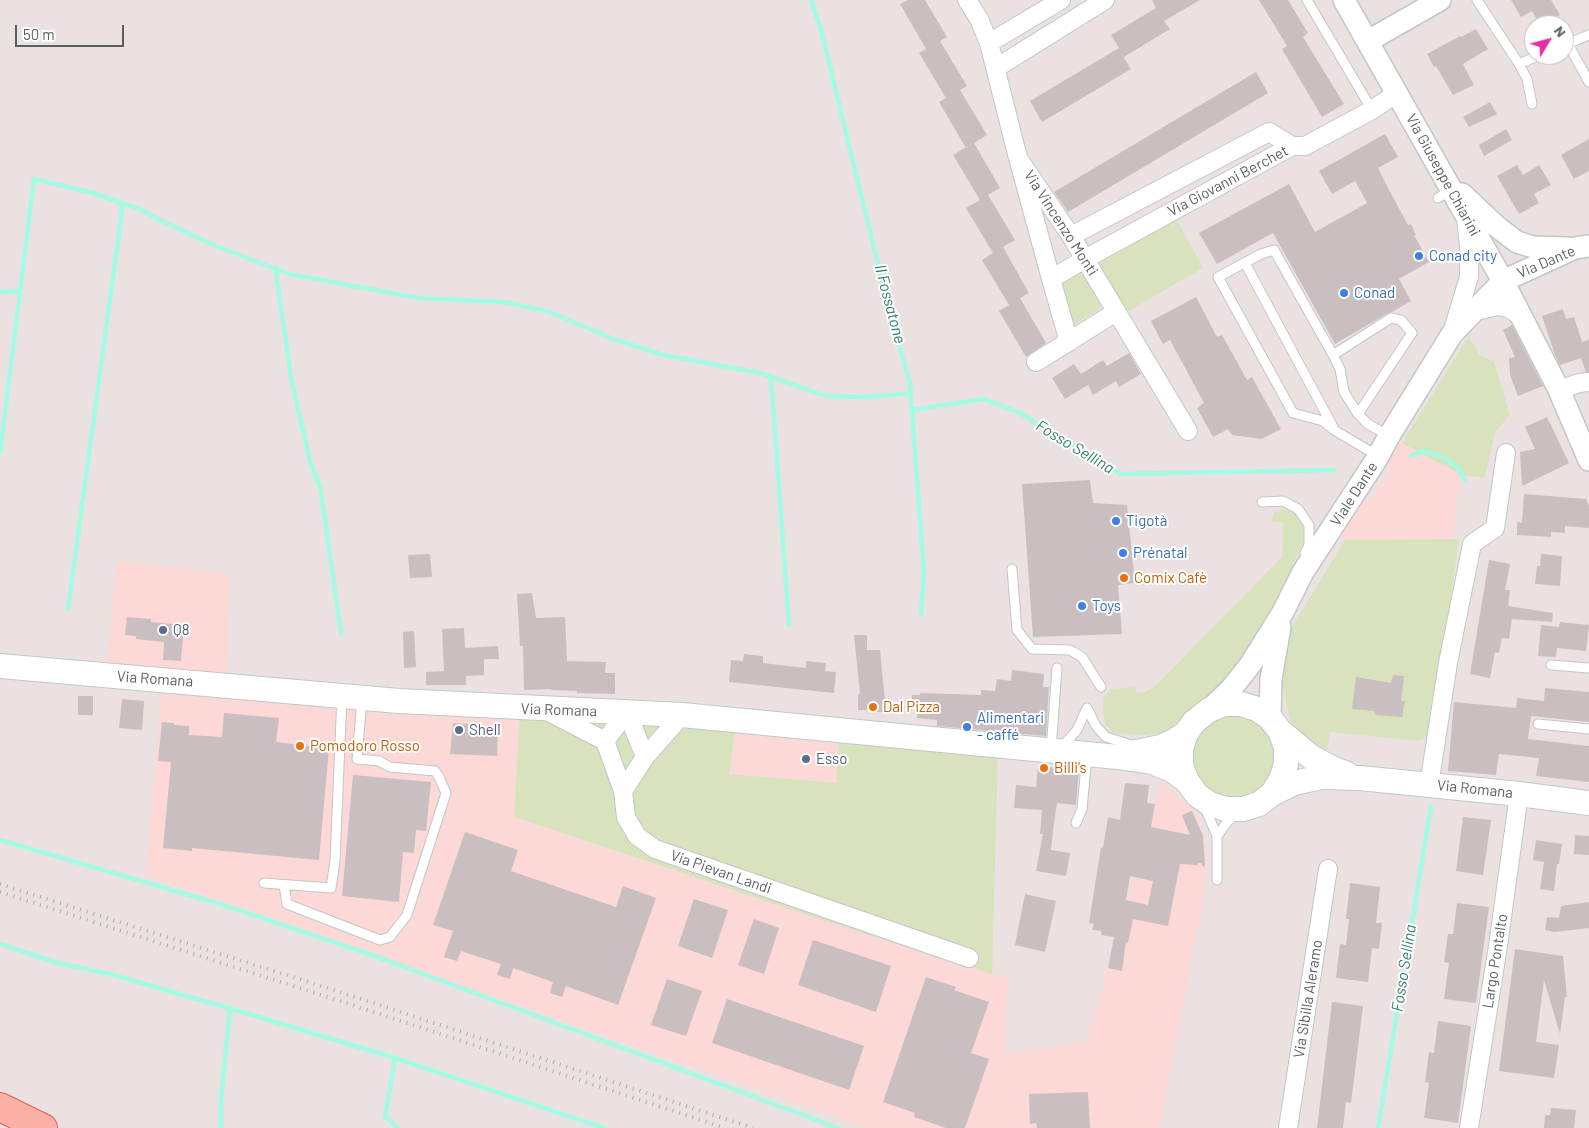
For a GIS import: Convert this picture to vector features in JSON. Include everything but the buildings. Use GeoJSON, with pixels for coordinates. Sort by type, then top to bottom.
{"type":"FeatureCollection","features":[{"type":"Feature","properties":{"kind":"main road","name":"Via Romana"},"geometry":{"type":"LineString","coordinates":[[0,666],[352,697],[544,710],[682,715],[1118,756]]}},
{"type":"Feature","properties":{"kind":"main road"},"geometry":{"type":"LineString","coordinates":[[1192,788],[1181,766],[1181,749],[1186,733],[1194,722],[1209,710],[1224,704],[1241,704],[1257,709],[1311,757],[1334,769],[1360,778]]}},
{"type":"Feature","properties":{"kind":"main road"},"geometry":{"type":"LineString","coordinates":[[1272,794],[1281,780],[1286,764],[1286,747],[1275,725]]}},
{"type":"Feature","properties":{"kind":"main road"},"geometry":{"type":"LineString","coordinates":[[1118,756],[1160,746],[1174,741],[1186,733]]}},
{"type":"Feature","properties":{"kind":"main road"},"geometry":{"type":"LineString","coordinates":[[1118,756],[1152,762],[1172,770],[1210,804],[1226,809],[1243,809],[1259,804],[1272,794],[1294,782],[1322,777],[1360,778]]}},
{"type":"Feature","properties":{"kind":"main road","name":"Via Romana"},"geometry":{"type":"LineString","coordinates":[[1360,778],[1589,803]]}},
{"type":"Feature","properties":{"kind":"main road"},"geometry":{"type":"LineString","coordinates":[[0,1107],[43,1128]]}},
{"type":"Feature","properties":{"kind":"street","name":"Via Vincenzo Monti"},"geometry":{"type":"LineString","coordinates":[[968,0],[979,19],[989,43],[1018,158],[1071,236],[1188,431]]}},
{"type":"Feature","properties":{"kind":"street"},"geometry":{"type":"LineString","coordinates":[[989,43],[1061,0]]}},
{"type":"Feature","properties":{"kind":"street"},"geometry":{"type":"LineString","coordinates":[[996,68],[1105,0]]}},
{"type":"Feature","properties":{"kind":"street","name":"Via Giuseppe Chiarini"},"geometry":{"type":"LineString","coordinates":[[1344,0],[1397,93],[1445,188],[1465,212],[1503,281],[1559,390],[1589,460]]}},
{"type":"Feature","properties":{"kind":"street"},"geometry":{"type":"LineString","coordinates":[[1368,41],[1440,0]]}},
{"type":"Feature","properties":{"kind":"street","name":"Via Giovanni Berchet"},"geometry":{"type":"LineString","coordinates":[[1051,279],[1292,146],[1305,146],[1372,110],[1397,93]]}},
{"type":"Feature","properties":{"kind":"street"},"geometry":{"type":"LineString","coordinates":[[1071,236],[1269,132],[1292,146]]}},
{"type":"Feature","properties":{"kind":"street"},"geometry":{"type":"LineString","coordinates":[[1018,158],[1068,342]]}},
{"type":"Feature","properties":{"kind":"street"},"geometry":{"type":"LineString","coordinates":[[1445,188],[1517,242],[1533,247],[1582,247]]}},
{"type":"Feature","properties":{"kind":"street"},"geometry":{"type":"LineString","coordinates":[[1452,334],[1469,277],[1469,246],[1465,212]]}},
{"type":"Feature","properties":{"kind":"street","name":"Via Dante"},"geometry":{"type":"LineString","coordinates":[[1503,281],[1582,247]]}},
{"type":"Feature","properties":{"kind":"street","name":"Viale Dante"},"geometry":{"type":"LineString","coordinates":[[1209,710],[1231,689],[1250,665],[1283,612],[1302,572],[1345,509],[1452,334],[1503,281]]}},
{"type":"Feature","properties":{"kind":"street"},"geometry":{"type":"LineString","coordinates":[[1472,312],[1497,306],[1508,308],[1521,316]]}},
{"type":"Feature","properties":{"kind":"street"},"geometry":{"type":"LineString","coordinates":[[1036,362],[1116,312]]}},
{"type":"Feature","properties":{"kind":"street"},"geometry":{"type":"LineString","coordinates":[[1559,390],[1579,383],[1589,382]]}},
{"type":"Feature","properties":{"kind":"street"},"geometry":{"type":"LineString","coordinates":[[1429,785],[1448,663],[1472,544],[1495,528],[1506,453]]}},
{"type":"Feature","properties":{"kind":"street"},"geometry":{"type":"LineString","coordinates":[[1275,725],[1271,679],[1283,612]]}},
{"type":"Feature","properties":{"kind":"street"},"geometry":{"type":"LineString","coordinates":[[544,710],[605,741],[627,712],[646,757]]}},
{"type":"Feature","properties":{"kind":"street"},"geometry":{"type":"LineString","coordinates":[[624,791],[646,757],[682,715]]}},
{"type":"Feature","properties":{"kind":"street","name":"Via Pievan Landi"},"geometry":{"type":"LineString","coordinates":[[605,741],[624,791],[626,817],[637,836],[655,849],[969,958]]}},
{"type":"Feature","properties":{"kind":"street","name":"Largo Pontalto"},"geometry":{"type":"LineString","coordinates":[[1469,1128],[1498,946],[1519,794]]}},
{"type":"Feature","properties":{"kind":"street","name":"Via Sibilla Aleramo"},"geometry":{"type":"LineString","coordinates":[[1288,1128],[1328,869]]}},
{"type":"Feature","properties":{"kind":"lane"},"geometry":{"type":"LineString","coordinates":[[1307,0],[1372,110]]}},
{"type":"Feature","properties":{"kind":"lane"},"geometry":{"type":"LineString","coordinates":[[1477,0],[1527,79],[1532,104]]}},
{"type":"Feature","properties":{"kind":"lane"},"geometry":{"type":"LineString","coordinates":[[1574,42],[1589,36]]}},
{"type":"Feature","properties":{"kind":"lane"},"geometry":{"type":"LineString","coordinates":[[1574,58],[1589,82]]}},
{"type":"Feature","properties":{"kind":"lane"},"geometry":{"type":"LineString","coordinates":[[1519,64],[1524,62]]}},
{"type":"Feature","properties":{"kind":"lane"},"geometry":{"type":"LineString","coordinates":[[1378,456],[1334,430],[1323,421],[1293,413],[1218,277],[1261,254],[1274,250],[1340,369],[1344,392],[1358,414],[1368,424],[1389,436]]}},
{"type":"Feature","properties":{"kind":"lane"},"geometry":{"type":"LineString","coordinates":[[1245,263],[1334,430]]}},
{"type":"Feature","properties":{"kind":"lane"},"geometry":{"type":"LineString","coordinates":[[1333,355],[1391,318],[1401,320],[1412,333],[1358,414]]}},
{"type":"Feature","properties":{"kind":"lane"},"geometry":{"type":"LineString","coordinates":[[1262,502],[1283,501],[1298,509],[1309,525],[1309,545],[1300,558],[1302,572]]}},
{"type":"Feature","properties":{"kind":"lane"},"geometry":{"type":"LineString","coordinates":[[1012,569],[1017,630],[1032,649],[1070,650],[1082,657],[1101,687]]}},
{"type":"Feature","properties":{"kind":"lane"},"geometry":{"type":"LineString","coordinates":[[1551,665],[1589,668]]}},
{"type":"Feature","properties":{"kind":"lane"},"geometry":{"type":"LineString","coordinates":[[1054,751],[1057,668]]}},
{"type":"Feature","properties":{"kind":"lane"},"geometry":{"type":"LineString","coordinates":[[264,883],[331,888],[335,861],[340,758],[352,697]]}},
{"type":"Feature","properties":{"kind":"lane"},"geometry":{"type":"LineString","coordinates":[[352,697],[357,760]]}},
{"type":"Feature","properties":{"kind":"lane"},"geometry":{"type":"LineString","coordinates":[[1054,751],[1076,730],[1087,708],[1096,726],[1106,736],[1136,746],[1160,746]]}},
{"type":"Feature","properties":{"kind":"lane"},"geometry":{"type":"LineString","coordinates":[[1538,724],[1589,729]]}},
{"type":"Feature","properties":{"kind":"lane"},"geometry":{"type":"LineString","coordinates":[[1076,823],[1082,809],[1088,754]]}},
{"type":"Feature","properties":{"kind":"lane"},"geometry":{"type":"LineString","coordinates":[[284,885],[287,904],[380,940],[390,937],[407,915],[446,792],[440,777],[435,770],[390,767],[379,761],[340,758]]}},
{"type":"Feature","properties":{"kind":"lane"},"geometry":{"type":"LineString","coordinates":[[1192,788],[1209,815],[1217,836],[1217,880]]}},
{"type":"Feature","properties":{"kind":"lane"},"geometry":{"type":"LineString","coordinates":[[1217,836],[1228,821],[1243,809]]}},
{"type":"Feature","properties":{"kind":"shaded area"},"geometry":{"type":"Polygon","coordinates":[[[1389,436],[1461,475],[1452,539],[1345,540],[1331,529],[1355,494],[1368,502],[1390,471],[1376,460],[1389,436]]]}},
{"type":"Feature","properties":{"kind":"shaded area"},"geometry":{"type":"Polygon","coordinates":[[[117,561],[229,574],[227,685],[520,708],[514,817],[831,923],[1008,978],[1004,1054],[1087,1041],[1161,783],[1194,808],[1205,837],[1207,868],[1205,890],[1159,1128],[869,1128],[146,875],[162,680],[105,675],[117,561]]]}},
{"type":"Feature","properties":{"kind":"shaded area"},"geometry":{"type":"Polygon","coordinates":[[[736,721],[839,731],[836,783],[729,774],[736,721]]]}},
{"type":"Feature","properties":{"kind":"green space"},"geometry":{"type":"Polygon","coordinates":[[[1176,218],[1203,268],[1127,312],[1100,269],[1100,261],[1176,218]]]}},
{"type":"Feature","properties":{"kind":"green space"},"geometry":{"type":"Polygon","coordinates":[[[1083,272],[1102,307],[1072,326],[1059,285],[1083,272]]]}},
{"type":"Feature","properties":{"kind":"green space"},"geometry":{"type":"Polygon","coordinates":[[[1469,336],[1479,354],[1494,362],[1510,415],[1495,432],[1485,478],[1461,475],[1402,443],[1469,336]]]}},
{"type":"Feature","properties":{"kind":"green space"},"geometry":{"type":"Polygon","coordinates":[[[1282,509],[1295,511],[1304,526],[1304,541],[1286,584],[1229,679],[1200,711],[1168,732],[1141,735],[1114,733],[1105,725],[1103,698],[1111,689],[1136,687],[1136,693],[1145,692],[1156,685],[1282,557],[1283,522],[1271,522],[1274,513],[1282,509]]]}},
{"type":"Feature","properties":{"kind":"green space"},"geometry":{"type":"Polygon","coordinates":[[[1459,539],[1433,733],[1419,741],[1330,732],[1326,756],[1306,742],[1291,723],[1281,680],[1282,643],[1345,540],[1459,539]]]}},
{"type":"Feature","properties":{"kind":"green space"},"geometry":{"type":"Polygon","coordinates":[[[520,708],[735,732],[729,774],[836,783],[839,743],[998,756],[992,974],[831,923],[514,817],[520,708]]]}},
{"type":"Feature","properties":{"kind":"green space"},"geometry":{"type":"Polygon","coordinates":[[[1234,714],[1250,717],[1269,733],[1273,740],[1276,756],[1273,772],[1257,791],[1250,795],[1234,798],[1218,795],[1199,779],[1195,772],[1192,756],[1195,740],[1211,721],[1218,717],[1234,714]]]}},
{"type":"Feature","properties":{"kind":"waterway","name":"Il Fossatone"},"geometry":{"type":"LineString","coordinates":[[811,0],[821,30],[888,305],[910,384],[924,573],[921,615]]}},
{"type":"Feature","properties":{"kind":"waterway"},"geometry":{"type":"LineString","coordinates":[[0,453],[34,179],[93,193],[137,208],[218,247],[289,274],[418,298],[505,302],[550,312],[611,338],[663,355],[760,373],[826,396],[865,397],[911,393]]}},
{"type":"Feature","properties":{"kind":"waterway"},"geometry":{"type":"LineString","coordinates":[[68,609],[123,203]]}},
{"type":"Feature","properties":{"kind":"waterway"},"geometry":{"type":"LineString","coordinates":[[275,268],[292,383],[311,465],[320,486],[341,633]]}},
{"type":"Feature","properties":{"kind":"waterway"},"geometry":{"type":"LineString","coordinates":[[0,292],[20,291]]}},
{"type":"Feature","properties":{"kind":"waterway"},"geometry":{"type":"LineString","coordinates":[[771,378],[789,625]]}},
{"type":"Feature","properties":{"kind":"waterway","name":"Fosso Sellina"},"geometry":{"type":"LineString","coordinates":[[912,410],[984,399],[1020,413],[1120,474],[1334,470]]}},
{"type":"Feature","properties":{"kind":"waterway","name":"Fosso Sellina"},"geometry":{"type":"LineString","coordinates":[[1411,456],[1423,451],[1441,456],[1457,467],[1465,480]]}},
{"type":"Feature","properties":{"kind":"waterway","name":"Fosso Sellina"},"geometry":{"type":"LineString","coordinates":[[1378,1128],[1431,807]]}},
{"type":"Feature","properties":{"kind":"waterway"},"geometry":{"type":"LineString","coordinates":[[0,840],[230,907],[386,960],[838,1128]]}},
{"type":"Feature","properties":{"kind":"waterway"},"geometry":{"type":"LineString","coordinates":[[0,944],[58,963],[114,975],[395,1058],[604,1128]]}},
{"type":"Feature","properties":{"kind":"waterway"},"geometry":{"type":"LineString","coordinates":[[221,1128],[221,1101],[230,1008]]}},
{"type":"Feature","properties":{"kind":"waterway"},"geometry":{"type":"LineString","coordinates":[[395,1058],[385,1117],[398,1128]]}},
{"type":"Feature","properties":{"kind":"railway"},"geometry":{"type":"LineString","coordinates":[[0,884],[343,993],[753,1128]]}},
{"type":"Feature","properties":{"kind":"railway"},"geometry":{"type":"LineString","coordinates":[[0,892],[340,1001],[725,1128]]}},
{"type":"Feature","properties":{"kind":"place","name":"Conad city"},"geometry":{"type":"Point","coordinates":[1419,256]}},
{"type":"Feature","properties":{"kind":"place","name":"Conad"},"geometry":{"type":"Point","coordinates":[1344,293]}},
{"type":"Feature","properties":{"kind":"place","name":"Tigotà"},"geometry":{"type":"Point","coordinates":[1116,521]}},
{"type":"Feature","properties":{"kind":"place","name":"Prénatal"},"geometry":{"type":"Point","coordinates":[1123,553]}},
{"type":"Feature","properties":{"kind":"place","name":"Comix Cafè"},"geometry":{"type":"Point","coordinates":[1124,578]}},
{"type":"Feature","properties":{"kind":"place","name":"Toys"},"geometry":{"type":"Point","coordinates":[1082,606]}},
{"type":"Feature","properties":{"kind":"place","name":"Q8"},"geometry":{"type":"Point","coordinates":[163,630]}},
{"type":"Feature","properties":{"kind":"place","name":"Dal Pizza"},"geometry":{"type":"Point","coordinates":[873,707]}},
{"type":"Feature","properties":{"kind":"place","name":"Alimentari - caffé"},"geometry":{"type":"Point","coordinates":[967,727]}},
{"type":"Feature","properties":{"kind":"place","name":"Shell"},"geometry":{"type":"Point","coordinates":[459,730]}},
{"type":"Feature","properties":{"kind":"place","name":"Pomodoro Rosso"},"geometry":{"type":"Point","coordinates":[300,746]}},
{"type":"Feature","properties":{"kind":"place","name":"Esso"},"geometry":{"type":"Point","coordinates":[806,759]}},
{"type":"Feature","properties":{"kind":"place","name":"Billi's"},"geometry":{"type":"Point","coordinates":[1044,768]}}]}
